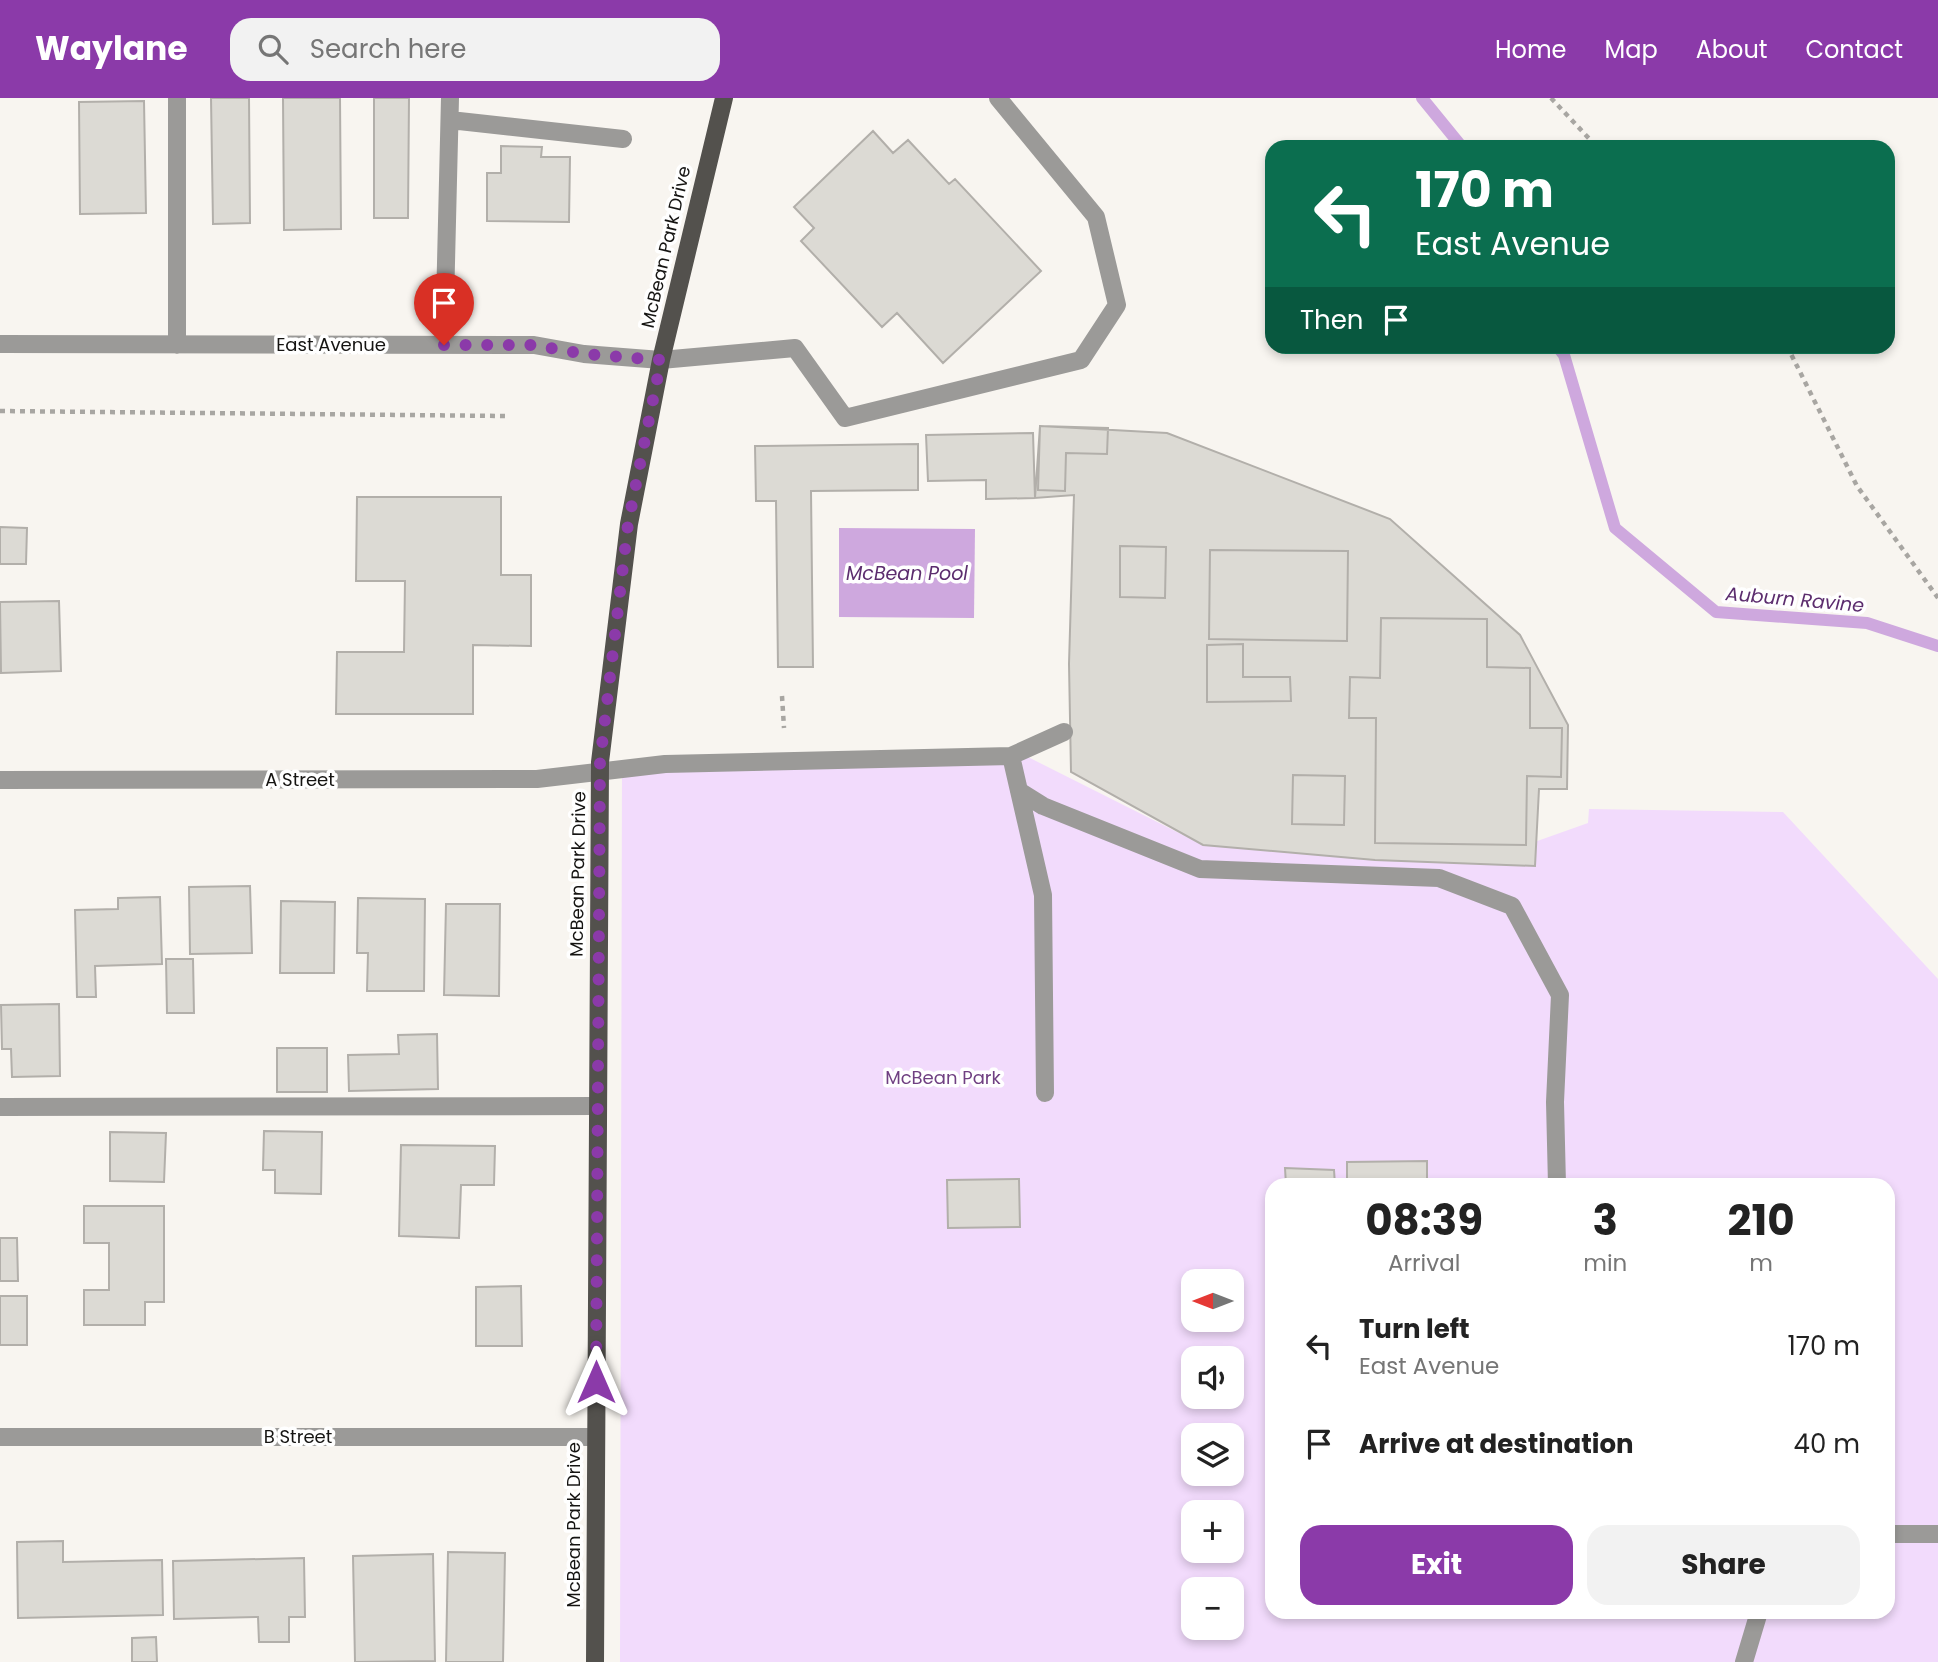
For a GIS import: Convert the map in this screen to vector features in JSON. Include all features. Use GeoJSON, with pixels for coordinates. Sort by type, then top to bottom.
{"type":"FeatureCollection","features":[{"type":"Feature","properties":{"kind":"main road","name":"McBean Park Drive"},"geometry":{"type":"LineString","coordinates":[[595,1662],[596,1106],[600,770],[628,524],[661,360],[724,98]]}},
{"type":"Feature","properties":{"kind":"street"},"geometry":{"type":"LineString","coordinates":[[177,98],[177,345]]}},
{"type":"Feature","properties":{"kind":"street"},"geometry":{"type":"LineString","coordinates":[[444,345],[450,98]]}},
{"type":"Feature","properties":{"kind":"street","name":"East Avenue"},"geometry":{"type":"LineString","coordinates":[[0,344],[534,345],[584,354],[661,360],[795,348],[845,418],[1081,360],[1117,305],[1096,218],[998,98]]}},
{"type":"Feature","properties":{"kind":"street"},"geometry":{"type":"LineString","coordinates":[[450,120],[622,139]]}},
{"type":"Feature","properties":{"kind":"street"},"geometry":{"type":"LineString","coordinates":[[1045,1093],[1043,895],[1011,756],[1064,732]]}},
{"type":"Feature","properties":{"kind":"street","name":"A Street"},"geometry":{"type":"LineString","coordinates":[[0,780],[537,779],[665,764],[1011,756]]}},
{"type":"Feature","properties":{"kind":"street"},"geometry":{"type":"LineString","coordinates":[[1019,791],[1043,806],[1200,869],[1439,878],[1512,906],[1560,995],[1555,1102],[1557,1178]]}},
{"type":"Feature","properties":{"kind":"street"},"geometry":{"type":"LineString","coordinates":[[0,1107],[596,1106]]}},
{"type":"Feature","properties":{"kind":"street","name":"B Street"},"geometry":{"type":"LineString","coordinates":[[0,1437],[596,1437]]}},
{"type":"Feature","properties":{"kind":"street"},"geometry":{"type":"LineString","coordinates":[[1895,1534],[1938,1534]]}},
{"type":"Feature","properties":{"kind":"street"},"geometry":{"type":"LineString","coordinates":[[1744,1662],[1757,1619]]}},
{"type":"Feature","properties":{"kind":"path"},"geometry":{"type":"LineString","coordinates":[[1551,98],[1590,140]]}},
{"type":"Feature","properties":{"kind":"path"},"geometry":{"type":"LineString","coordinates":[[1791,354],[1857,486],[1938,598]]}},
{"type":"Feature","properties":{"kind":"path"},"geometry":{"type":"LineString","coordinates":[[0,411],[506,416]]}},
{"type":"Feature","properties":{"kind":"path"},"geometry":{"type":"LineString","coordinates":[[782,696],[784,728]]}},
{"type":"Feature","properties":{"kind":"green space","name":"McBean Park"},"geometry":{"type":"Polygon","coordinates":[[[1022,754],[1203,845],[1526,845],[1588,823],[1589,809],[1783,812],[1938,979],[1938,1662],[620,1662],[622,765],[1022,754]]]}},
{"type":"Feature","properties":{"kind":"water","name":"McBean Pool"},"geometry":{"type":"Polygon","coordinates":[[[839,528],[975,529],[974,618],[839,617],[839,528]]]}},
{"type":"Feature","properties":{"kind":"building"},"geometry":{"type":"Polygon","coordinates":[[[211,98],[249,98],[250,223],[213,224],[211,98]]]}},
{"type":"Feature","properties":{"kind":"building"},"geometry":{"type":"Polygon","coordinates":[[[283,98],[340,98],[341,229],[284,230],[283,98]]]}},
{"type":"Feature","properties":{"kind":"building"},"geometry":{"type":"Polygon","coordinates":[[[374,98],[409,98],[408,218],[374,218],[374,98]]]}},
{"type":"Feature","properties":{"kind":"building"},"geometry":{"type":"Polygon","coordinates":[[[144,101],[146,213],[80,214],[79,102],[144,101]]]}},
{"type":"Feature","properties":{"kind":"building"},"geometry":{"type":"Polygon","coordinates":[[[873,131],[893,153],[908,140],[949,184],[955,179],[1041,271],[943,363],[897,313],[882,327],[801,241],[814,228],[794,207],[873,131]]]}},
{"type":"Feature","properties":{"kind":"building"},"geometry":{"type":"Polygon","coordinates":[[[501,146],[542,147],[541,157],[570,157],[569,222],[487,221],[487,173],[501,173],[501,146]]]}},
{"type":"Feature","properties":{"kind":"building"},"geometry":{"type":"Polygon","coordinates":[[[1040,426],[1108,428],[1107,454],[1066,453],[1065,491],[1038,490],[1040,426]]]}},
{"type":"Feature","properties":{"kind":"building"},"geometry":{"type":"Polygon","coordinates":[[[1040,426],[1167,433],[1390,519],[1520,635],[1568,725],[1567,789],[1539,789],[1535,866],[1375,860],[1203,845],[1071,772],[1069,664],[1074,495],[1035,498],[1040,426]]]}},
{"type":"Feature","properties":{"kind":"building"},"geometry":{"type":"Polygon","coordinates":[[[1033,433],[1035,498],[986,499],[986,480],[928,481],[926,435],[1033,433]]]}},
{"type":"Feature","properties":{"kind":"building"},"geometry":{"type":"Polygon","coordinates":[[[918,444],[918,490],[811,491],[813,667],[778,667],[776,501],[756,501],[755,446],[918,444]]]}},
{"type":"Feature","properties":{"kind":"building"},"geometry":{"type":"Polygon","coordinates":[[[357,497],[501,497],[501,575],[531,575],[531,646],[473,645],[473,714],[336,714],[337,652],[404,652],[405,581],[356,581],[357,497]]]}},
{"type":"Feature","properties":{"kind":"building"},"geometry":{"type":"Polygon","coordinates":[[[0,527],[27,528],[26,564],[0,564],[0,527]]]}},
{"type":"Feature","properties":{"kind":"building"},"geometry":{"type":"Polygon","coordinates":[[[1120,546],[1166,547],[1165,598],[1120,597],[1120,546]]]}},
{"type":"Feature","properties":{"kind":"building"},"geometry":{"type":"Polygon","coordinates":[[[1210,550],[1348,551],[1347,641],[1209,639],[1210,550]]]}},
{"type":"Feature","properties":{"kind":"building"},"geometry":{"type":"Polygon","coordinates":[[[59,601],[61,671],[1,673],[0,602],[59,601]]]}},
{"type":"Feature","properties":{"kind":"building"},"geometry":{"type":"Polygon","coordinates":[[[1381,618],[1487,619],[1487,667],[1530,668],[1530,728],[1562,728],[1561,777],[1527,776],[1526,845],[1375,843],[1376,718],[1349,718],[1350,677],[1380,678],[1381,618]]]}},
{"type":"Feature","properties":{"kind":"building"},"geometry":{"type":"Polygon","coordinates":[[[1243,644],[1243,677],[1290,677],[1291,701],[1207,702],[1207,645],[1243,644]]]}},
{"type":"Feature","properties":{"kind":"building"},"geometry":{"type":"Polygon","coordinates":[[[1293,775],[1345,776],[1344,825],[1292,824],[1293,775]]]}},
{"type":"Feature","properties":{"kind":"building"},"geometry":{"type":"Polygon","coordinates":[[[250,886],[252,953],[190,954],[189,887],[250,886]]]}},
{"type":"Feature","properties":{"kind":"building"},"geometry":{"type":"Polygon","coordinates":[[[160,897],[162,964],[95,966],[96,997],[77,997],[75,910],[118,909],[118,898],[160,897]]]}},
{"type":"Feature","properties":{"kind":"building"},"geometry":{"type":"Polygon","coordinates":[[[358,898],[425,899],[424,991],[367,991],[368,953],[357,953],[358,898]]]}},
{"type":"Feature","properties":{"kind":"building"},"geometry":{"type":"Polygon","coordinates":[[[281,901],[335,902],[334,973],[280,973],[281,901]]]}},
{"type":"Feature","properties":{"kind":"building"},"geometry":{"type":"Polygon","coordinates":[[[446,904],[500,904],[499,996],[444,995],[446,904]]]}},
{"type":"Feature","properties":{"kind":"building"},"geometry":{"type":"Polygon","coordinates":[[[166,959],[193,959],[194,1013],[167,1013],[166,959]]]}},
{"type":"Feature","properties":{"kind":"building"},"geometry":{"type":"Polygon","coordinates":[[[59,1004],[60,1076],[12,1077],[11,1049],[2,1049],[1,1005],[59,1004]]]}},
{"type":"Feature","properties":{"kind":"building"},"geometry":{"type":"Polygon","coordinates":[[[437,1034],[438,1089],[349,1091],[348,1055],[399,1054],[398,1035],[437,1034]]]}},
{"type":"Feature","properties":{"kind":"building"},"geometry":{"type":"Polygon","coordinates":[[[277,1048],[327,1048],[327,1092],[277,1092],[277,1048]]]}},
{"type":"Feature","properties":{"kind":"building"},"geometry":{"type":"Polygon","coordinates":[[[264,1131],[322,1132],[321,1194],[275,1193],[275,1170],[263,1170],[264,1131]]]}},
{"type":"Feature","properties":{"kind":"building"},"geometry":{"type":"Polygon","coordinates":[[[110,1132],[166,1133],[164,1182],[110,1181],[110,1132]]]}},
{"type":"Feature","properties":{"kind":"building"},"geometry":{"type":"Polygon","coordinates":[[[401,1145],[495,1146],[494,1185],[461,1185],[459,1238],[399,1236],[401,1145]]]}},
{"type":"Feature","properties":{"kind":"building"},"geometry":{"type":"Polygon","coordinates":[[[1427,1161],[1427,1178],[1347,1178],[1347,1162],[1427,1161]]]}},
{"type":"Feature","properties":{"kind":"building"},"geometry":{"type":"Polygon","coordinates":[[[1285,1168],[1334,1170],[1335,1178],[1286,1178],[1285,1168]]]}},
{"type":"Feature","properties":{"kind":"building"},"geometry":{"type":"Polygon","coordinates":[[[1019,1179],[1020,1227],[948,1228],[947,1180],[1019,1179]]]}},
{"type":"Feature","properties":{"kind":"building"},"geometry":{"type":"Polygon","coordinates":[[[84,1206],[164,1206],[164,1302],[145,1302],[145,1325],[84,1325],[84,1290],[109,1290],[109,1243],[84,1243],[84,1206]]]}},
{"type":"Feature","properties":{"kind":"building"},"geometry":{"type":"Polygon","coordinates":[[[0,1238],[17,1238],[18,1281],[0,1281],[0,1238]]]}},
{"type":"Feature","properties":{"kind":"building"},"geometry":{"type":"Polygon","coordinates":[[[521,1286],[522,1346],[476,1346],[476,1287],[521,1286]]]}},
{"type":"Feature","properties":{"kind":"building"},"geometry":{"type":"Polygon","coordinates":[[[0,1296],[27,1296],[27,1345],[0,1345],[0,1296]]]}},
{"type":"Feature","properties":{"kind":"building"},"geometry":{"type":"Polygon","coordinates":[[[63,1541],[63,1562],[162,1560],[163,1615],[18,1618],[17,1542],[63,1541]]]}},
{"type":"Feature","properties":{"kind":"building"},"geometry":{"type":"Polygon","coordinates":[[[448,1552],[505,1553],[503,1662],[446,1662],[448,1552]]]}},
{"type":"Feature","properties":{"kind":"building"},"geometry":{"type":"Polygon","coordinates":[[[433,1554],[435,1661],[355,1662],[353,1556],[433,1554]]]}},
{"type":"Feature","properties":{"kind":"building"},"geometry":{"type":"Polygon","coordinates":[[[304,1558],[305,1617],[289,1617],[289,1642],[259,1642],[258,1617],[174,1619],[173,1561],[304,1558]]]}},
{"type":"Feature","properties":{"kind":"building"},"geometry":{"type":"Polygon","coordinates":[[[156,1637],[157,1662],[132,1662],[132,1638],[156,1637]]]}},
{"type":"Feature","properties":{"kind":"waterway","name":"Auburn Ravine"},"geometry":{"type":"LineString","coordinates":[[1422,98],[1456,140]]}},
{"type":"Feature","properties":{"kind":"waterway","name":"Auburn Ravine"},"geometry":{"type":"LineString","coordinates":[[1563,354],[1615,528],[1716,612],[1867,623],[1938,646]]}},
{"type":"Feature","properties":{"kind":"route"},"geometry":{"type":"LineString","coordinates":[[444,345],[534,345],[584,354],[661,360],[628,524],[600,762],[596,1382]]}}]}
